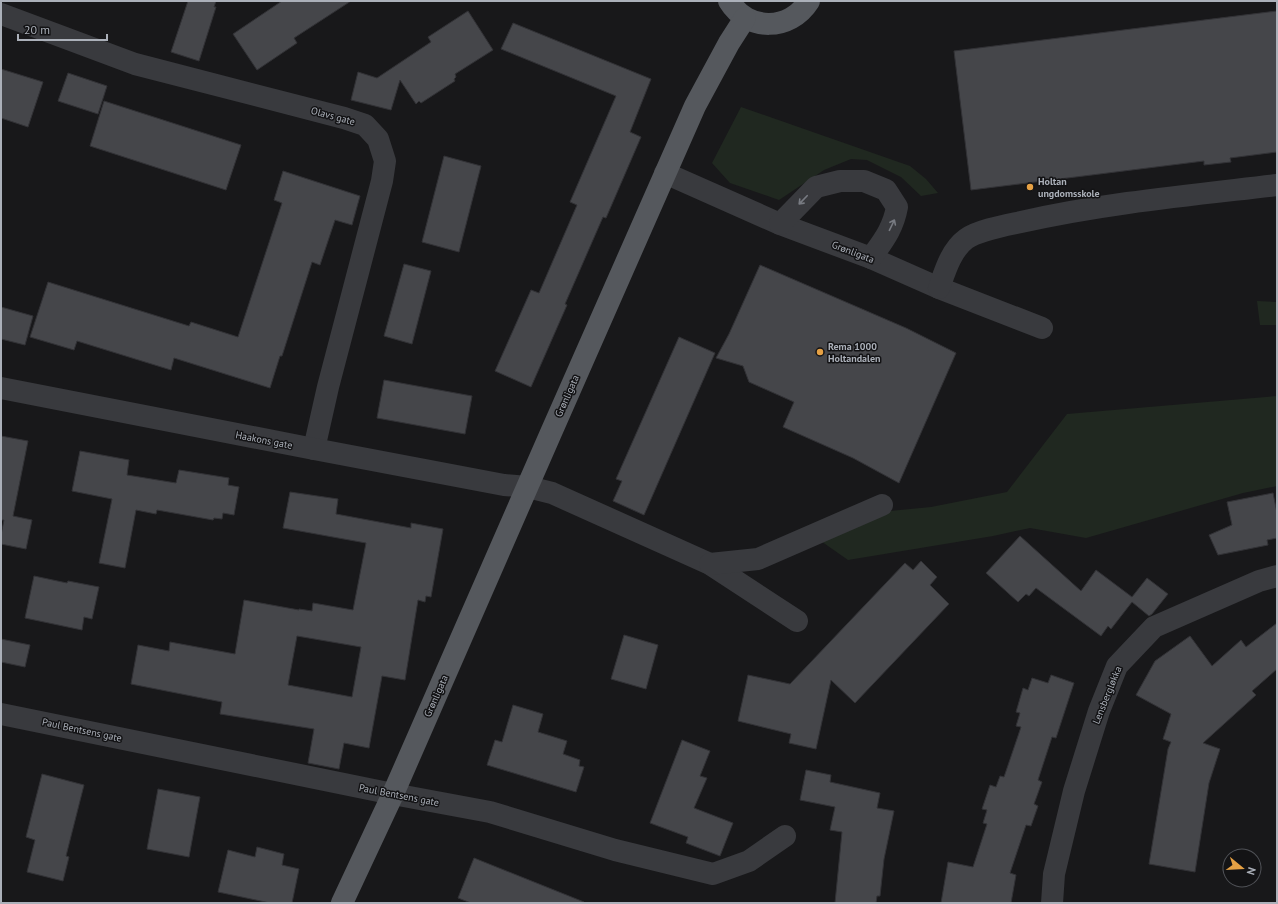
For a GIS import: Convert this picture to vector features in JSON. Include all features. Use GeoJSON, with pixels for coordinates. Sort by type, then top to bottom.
{"type":"FeatureCollection","features":[{"type":"Feature","properties":{"kind":"main road"},"geometry":{"type":"LineString","coordinates":[[729,1],[734,9],[745,18],[764,24],[783,22],[798,15],[809,1]]}},
{"type":"Feature","properties":{"kind":"main road","name":"Grønligata"},"geometry":{"type":"LineString","coordinates":[[342,903],[393,794],[665,173],[706,84],[745,18]]}},
{"type":"Feature","properties":{"kind":"street","name":"Olavs gate"},"geometry":{"type":"LineString","coordinates":[[1,14],[135,64],[344,118],[365,125],[378,139],[385,161],[382,181],[328,387],[314,449]]}},
{"type":"Feature","properties":{"kind":"street","name":"Grønligata"},"geometry":{"type":"LineString","coordinates":[[665,173],[780,224],[871,258],[939,288],[1042,328]]}},
{"type":"Feature","properties":{"kind":"street"},"geometry":{"type":"LineString","coordinates":[[780,224],[816,187],[840,181],[864,181],[886,190],[897,207],[894,221],[885,238],[871,258]]}},
{"type":"Feature","properties":{"kind":"street"},"geometry":{"type":"LineString","coordinates":[[939,288],[954,251],[967,238],[990,229],[1045,216],[1108,206],[1277,185]]}},
{"type":"Feature","properties":{"kind":"street","name":"Haakons gate"},"geometry":{"type":"LineString","coordinates":[[1,388],[504,485],[528,487]]}},
{"type":"Feature","properties":{"kind":"street"},"geometry":{"type":"LineString","coordinates":[[528,487],[552,493],[710,564],[797,621]]}},
{"type":"Feature","properties":{"kind":"street"},"geometry":{"type":"LineString","coordinates":[[710,564],[758,558],[882,505]]}},
{"type":"Feature","properties":{"kind":"street","name":"Lensbergløkka"},"geometry":{"type":"LineString","coordinates":[[1052,903],[1054,874],[1074,791],[1099,711],[1117,666],[1154,627],[1259,581],[1277,576]]}},
{"type":"Feature","properties":{"kind":"street","name":"Paul Bentsens gate"},"geometry":{"type":"LineString","coordinates":[[1,714],[393,794],[490,812],[615,850],[713,874],[749,861],[785,836]]}},
{"type":"Feature","properties":{"kind":"shaded area"},"geometry":{"type":"Polygon","coordinates":[[[741,107],[910,166],[926,179],[938,193],[921,196],[901,177],[867,160],[851,159],[824,170],[779,200],[730,183],[712,163],[741,107]]]}},
{"type":"Feature","properties":{"kind":"shaded area"},"geometry":{"type":"Polygon","coordinates":[[[1257,301],[1277,302],[1277,325],[1260,325],[1257,301]]]}},
{"type":"Feature","properties":{"kind":"shaded area"},"geometry":{"type":"Polygon","coordinates":[[[1277,396],[1277,486],[1243,493],[1086,538],[1030,528],[993,536],[848,560],[818,539],[890,511],[931,507],[1007,492],[1067,414],[1277,396]]]}},
{"type":"Feature","properties":{"kind":"building"},"geometry":{"type":"Polygon","coordinates":[[[188,1],[216,1],[214,7],[216,7],[199,61],[171,52],[188,1]]]}},
{"type":"Feature","properties":{"kind":"building"},"geometry":{"type":"Polygon","coordinates":[[[282,1],[351,1],[294,38],[297,43],[257,70],[233,34],[282,1]]]}},
{"type":"Feature","properties":{"kind":"building"},"geometry":{"type":"Polygon","coordinates":[[[468,11],[493,50],[455,74],[455,81],[421,103],[419,101],[416,104],[400,80],[391,110],[351,100],[358,72],[377,78],[431,42],[428,37],[468,11]]]}},
{"type":"Feature","properties":{"kind":"building"},"geometry":{"type":"Polygon","coordinates":[[[1277,11],[1277,152],[1230,158],[1231,162],[1204,165],[1204,161],[971,190],[954,51],[1277,11]]]}},
{"type":"Feature","properties":{"kind":"building"},"geometry":{"type":"Polygon","coordinates":[[[513,23],[651,79],[630,132],[641,137],[606,218],[603,217],[531,387],[495,371],[531,290],[539,293],[577,205],[570,202],[616,96],[501,49],[513,23]]]}},
{"type":"Feature","properties":{"kind":"building"},"geometry":{"type":"Polygon","coordinates":[[[1,69],[43,82],[28,127],[1,118],[1,69]]]}},
{"type":"Feature","properties":{"kind":"building"},"geometry":{"type":"Polygon","coordinates":[[[68,73],[107,86],[98,114],[58,101],[68,73]]]}},
{"type":"Feature","properties":{"kind":"building"},"geometry":{"type":"Polygon","coordinates":[[[104,101],[241,145],[226,190],[90,146],[104,101]]]}},
{"type":"Feature","properties":{"kind":"building"},"geometry":{"type":"Polygon","coordinates":[[[444,156],[481,166],[459,252],[422,242],[444,156]]]}},
{"type":"Feature","properties":{"kind":"building"},"geometry":{"type":"Polygon","coordinates":[[[283,171],[360,196],[352,225],[335,220],[320,265],[312,262],[282,356],[280,356],[270,388],[174,358],[171,370],[77,341],[74,350],[30,337],[48,282],[189,326],[191,322],[238,337],[282,203],[274,200],[283,171]]]}},
{"type":"Feature","properties":{"kind":"building"},"geometry":{"type":"Polygon","coordinates":[[[404,264],[431,271],[412,344],[384,336],[404,264]]]}},
{"type":"Feature","properties":{"kind":"building"},"geometry":{"type":"Polygon","coordinates":[[[760,265],[906,328],[956,353],[899,483],[853,458],[783,427],[794,402],[749,382],[743,366],[716,358],[729,334],[760,265]]]}},
{"type":"Feature","properties":{"kind":"building"},"geometry":{"type":"Polygon","coordinates":[[[1,307],[33,316],[25,345],[1,339],[1,307]]]}},
{"type":"Feature","properties":{"kind":"building"},"geometry":{"type":"Polygon","coordinates":[[[679,337],[715,353],[644,515],[613,501],[622,481],[616,479],[679,337]]]}},
{"type":"Feature","properties":{"kind":"building"},"geometry":{"type":"Polygon","coordinates":[[[384,380],[472,396],[465,434],[377,418],[384,380]]]}},
{"type":"Feature","properties":{"kind":"building"},"geometry":{"type":"Polygon","coordinates":[[[1,436],[28,441],[13,516],[32,520],[26,549],[1,544],[4,520],[1,520],[1,436]]]}},
{"type":"Feature","properties":{"kind":"building"},"geometry":{"type":"Polygon","coordinates":[[[80,451],[129,460],[127,475],[176,483],[179,470],[229,478],[228,485],[239,487],[234,515],[223,513],[222,519],[214,518],[213,520],[157,510],[156,514],[136,510],[125,568],[99,563],[112,499],[72,491],[80,451]]]}},
{"type":"Feature","properties":{"kind":"building"},"geometry":{"type":"Polygon","coordinates":[[[290,492],[338,499],[336,514],[411,528],[411,523],[443,529],[431,597],[426,596],[425,602],[418,600],[405,680],[382,676],[369,748],[344,743],[339,769],[308,763],[314,729],[220,714],[222,702],[131,684],[138,645],[169,651],[170,642],[235,654],[244,600],[299,610],[312,611],[313,603],[353,610],[366,543],[283,528],[290,492]],[[297,636],[288,685],[352,697],[361,647],[297,636]]]}},
{"type":"Feature","properties":{"kind":"building"},"geometry":{"type":"Polygon","coordinates":[[[1273,493],[1277,513],[1277,538],[1267,540],[1268,545],[1218,555],[1209,535],[1232,525],[1227,502],[1273,493]]]}},
{"type":"Feature","properties":{"kind":"building"},"geometry":{"type":"Polygon","coordinates":[[[1020,536],[1081,591],[1096,570],[1132,597],[1147,578],[1168,594],[1149,616],[1132,602],[1111,629],[1108,626],[1101,636],[1036,588],[1029,596],[1026,594],[1018,602],[986,573],[1020,536]]]}},
{"type":"Feature","properties":{"kind":"building"},"geometry":{"type":"Polygon","coordinates":[[[921,561],[937,577],[930,585],[949,604],[855,703],[831,680],[816,749],[789,743],[791,734],[738,721],[748,675],[790,684],[905,563],[913,570],[921,561]]]}},
{"type":"Feature","properties":{"kind":"building"},"geometry":{"type":"Polygon","coordinates":[[[34,576],[67,583],[68,581],[99,587],[92,619],[84,617],[82,630],[25,618],[34,576]]]}},
{"type":"Feature","properties":{"kind":"building"},"geometry":{"type":"Polygon","coordinates":[[[1277,623],[1277,669],[1252,691],[1256,695],[1203,743],[1220,749],[1209,783],[1195,872],[1149,864],[1168,749],[1171,742],[1163,739],[1171,714],[1136,695],[1155,661],[1190,636],[1212,666],[1241,640],[1246,647],[1277,623]]]}},
{"type":"Feature","properties":{"kind":"building"},"geometry":{"type":"Polygon","coordinates":[[[624,635],[658,645],[646,689],[611,679],[624,635]]]}},
{"type":"Feature","properties":{"kind":"building"},"geometry":{"type":"Polygon","coordinates":[[[1,639],[30,645],[25,667],[1,662],[1,639]]]}},
{"type":"Feature","properties":{"kind":"building"},"geometry":{"type":"Polygon","coordinates":[[[1051,675],[1074,683],[1056,738],[1052,737],[1038,780],[1042,782],[1034,804],[1038,806],[1031,826],[1026,825],[1010,873],[1016,875],[1011,903],[941,903],[948,862],[973,867],[987,824],[983,823],[987,810],[982,809],[990,785],[996,787],[1000,776],[1004,777],[1021,727],[1016,726],[1020,713],[1016,712],[1023,688],[1028,690],[1032,678],[1048,683],[1051,675]]]}},
{"type":"Feature","properties":{"kind":"building"},"geometry":{"type":"Polygon","coordinates":[[[513,705],[543,714],[538,732],[567,741],[563,754],[580,760],[579,766],[584,767],[576,792],[487,765],[495,740],[502,742],[513,705]]]}},
{"type":"Feature","properties":{"kind":"building"},"geometry":{"type":"Polygon","coordinates":[[[682,740],[710,751],[700,776],[707,778],[694,808],[733,823],[720,856],[686,843],[688,837],[650,823],[682,740]]]}},
{"type":"Feature","properties":{"kind":"building"},"geometry":{"type":"Polygon","coordinates":[[[806,770],[831,775],[830,782],[880,793],[877,808],[894,811],[884,859],[880,896],[877,896],[876,903],[835,903],[842,832],[830,830],[835,807],[800,800],[806,770]]]}},
{"type":"Feature","properties":{"kind":"building"},"geometry":{"type":"Polygon","coordinates":[[[42,774],[84,785],[66,856],[69,857],[63,881],[27,872],[35,840],[26,837],[42,774]]]}},
{"type":"Feature","properties":{"kind":"building"},"geometry":{"type":"Polygon","coordinates":[[[158,789],[200,797],[189,857],[147,849],[158,789]]]}},
{"type":"Feature","properties":{"kind":"building"},"geometry":{"type":"Polygon","coordinates":[[[257,847],[284,854],[282,865],[299,869],[292,903],[270,903],[218,892],[228,850],[255,857],[257,847]]]}},
{"type":"Feature","properties":{"kind":"building"},"geometry":{"type":"Polygon","coordinates":[[[474,858],[584,903],[471,903],[458,898],[474,858]]]}},
{"type":"Feature","properties":{"kind":"place","name":"Holtan ungdomsskole"},"geometry":{"type":"Point","coordinates":[1030,187]}},
{"type":"Feature","properties":{"kind":"place","name":"Rema 1000 Holtandalen"},"geometry":{"type":"Point","coordinates":[820,352]}}]}
